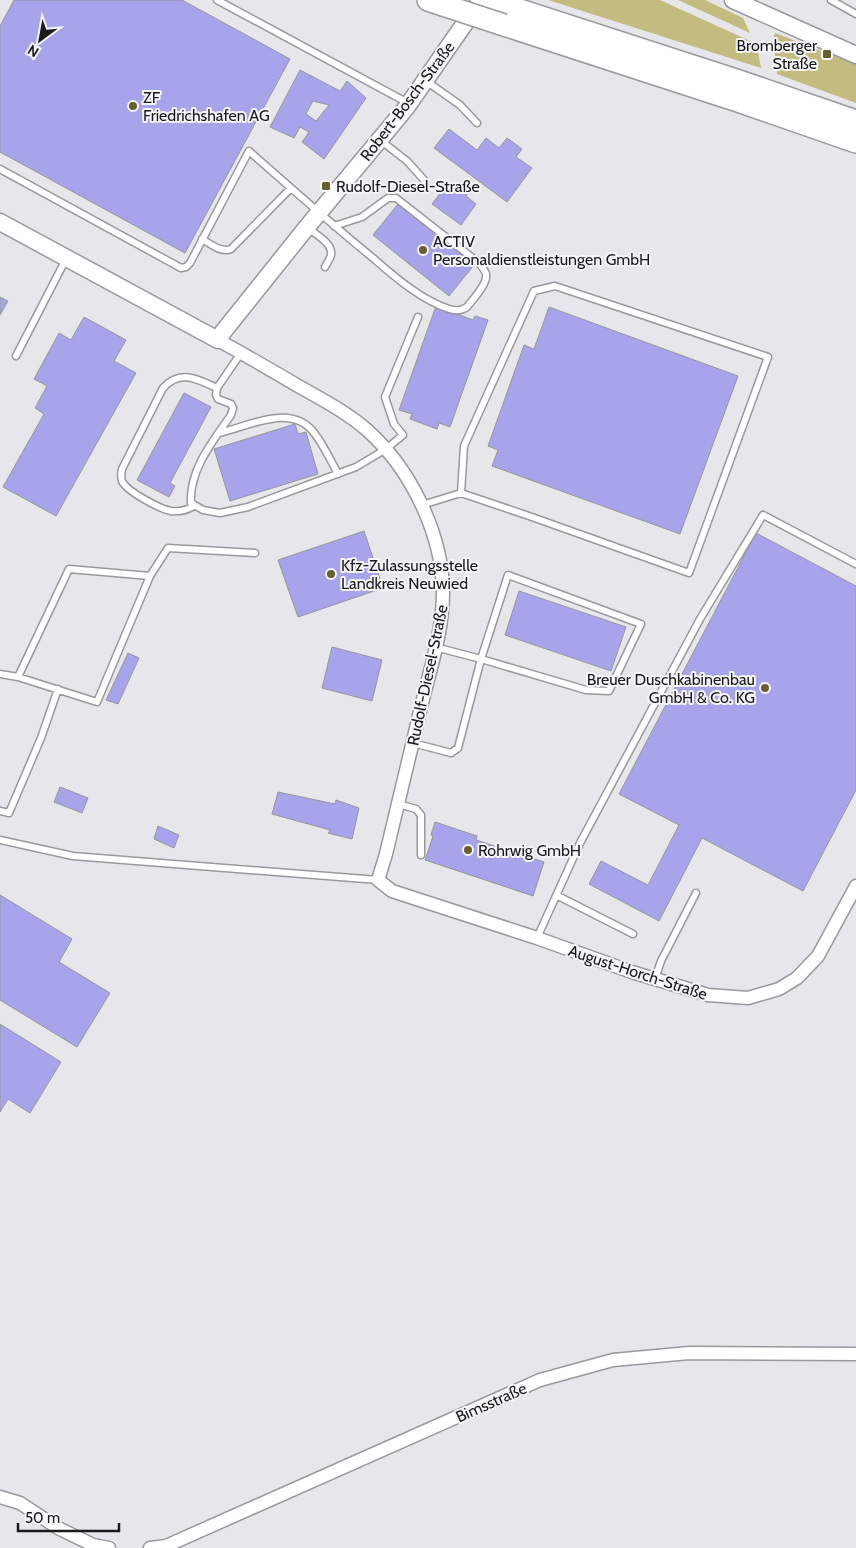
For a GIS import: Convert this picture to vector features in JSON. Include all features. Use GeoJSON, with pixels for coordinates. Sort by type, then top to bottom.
{"type":"FeatureCollection","features":[{"type":"Feature","properties":{"kind":"highway"},"geometry":{"type":"LineString","coordinates":[[489,0],[508,16]]}},
{"type":"Feature","properties":{"kind":"highway"},"geometry":{"type":"LineString","coordinates":[[435,3],[508,16],[794,109],[856,121]]}},
{"type":"Feature","properties":{"kind":"highway"},"geometry":{"type":"LineString","coordinates":[[794,109],[856,142]]}},
{"type":"Feature","properties":{"kind":"street","name":"Robert-Bosch-Straße"},"geometry":{"type":"LineString","coordinates":[[218,340],[319,212],[409,103],[481,0]]}},
{"type":"Feature","properties":{"kind":"street"},"geometry":{"type":"LineString","coordinates":[[733,0],[759,6],[856,56]]}},
{"type":"Feature","properties":{"kind":"street","name":"Rudolf-Diesel-Straße"},"geometry":{"type":"LineString","coordinates":[[0,222],[218,340],[346,414],[366,429],[386,449],[404,472],[428,518],[437,546],[444,592],[439,630],[413,743],[378,880]]}},
{"type":"Feature","properties":{"kind":"street","name":"August-Horch-Straße"},"geometry":{"type":"LineString","coordinates":[[378,880],[392,891],[655,979],[708,995],[748,998],[779,988],[798,978],[818,956],[856,886]]}},
{"type":"Feature","properties":{"kind":"street","name":"Bimsstraße"},"geometry":{"type":"LineString","coordinates":[[150,1548],[166,1546],[540,1380],[613,1360],[690,1353],[856,1354]]}},
{"type":"Feature","properties":{"kind":"street"},"geometry":{"type":"LineString","coordinates":[[0,1497],[20,1503],[58,1528],[93,1545],[109,1548]]}},
{"type":"Feature","properties":{"kind":"lane"},"geometry":{"type":"LineString","coordinates":[[216,0],[409,103]]}},
{"type":"Feature","properties":{"kind":"lane"},"geometry":{"type":"LineString","coordinates":[[831,0],[856,14]]}},
{"type":"Feature","properties":{"kind":"lane"},"geometry":{"type":"LineString","coordinates":[[425,81],[460,105],[477,123]]}},
{"type":"Feature","properties":{"kind":"lane"},"geometry":{"type":"LineString","coordinates":[[380,140],[407,161],[425,181]]}},
{"type":"Feature","properties":{"kind":"lane"},"geometry":{"type":"LineString","coordinates":[[0,169],[181,268],[186,267],[190,263],[249,151],[334,226],[408,287],[435,303],[450,309],[460,310],[467,307],[486,278],[486,273],[479,263],[396,198],[388,198],[362,218],[334,226]]}},
{"type":"Feature","properties":{"kind":"lane"},"geometry":{"type":"LineString","coordinates":[[202,239],[219,249],[226,251],[231,249],[291,188]]}},
{"type":"Feature","properties":{"kind":"lane"},"geometry":{"type":"LineString","coordinates":[[307,227],[330,248],[331,255],[325,266]]}},
{"type":"Feature","properties":{"kind":"lane"},"geometry":{"type":"LineString","coordinates":[[16,356],[67,258]]}},
{"type":"Feature","properties":{"kind":"lane"},"geometry":{"type":"LineString","coordinates":[[422,505],[461,493],[689,572],[768,357],[555,286],[534,291],[464,446],[461,493]]}},
{"type":"Feature","properties":{"kind":"lane"},"geometry":{"type":"LineString","coordinates":[[241,353],[217,388],[216,397],[231,404],[233,408],[231,415],[202,460],[190,498],[194,506],[211,512],[220,513],[248,507],[356,468],[386,449],[403,435],[394,424],[385,398],[418,316]]}},
{"type":"Feature","properties":{"kind":"lane"},"geometry":{"type":"LineString","coordinates":[[194,506],[188,509],[173,511],[161,508],[137,495],[122,482],[122,469],[163,388],[169,382],[175,378],[184,377],[217,388]]}},
{"type":"Feature","properties":{"kind":"lane"},"geometry":{"type":"LineString","coordinates":[[219,433],[276,417],[290,418],[304,424],[315,434],[338,474]]}},
{"type":"Feature","properties":{"kind":"lane"},"geometry":{"type":"LineString","coordinates":[[537,938],[558,896],[580,843],[695,628],[763,515],[856,564]]}},
{"type":"Feature","properties":{"kind":"lane"},"geometry":{"type":"LineString","coordinates":[[0,674],[18,677],[98,702],[150,576],[168,548],[255,553]]}},
{"type":"Feature","properties":{"kind":"lane"},"geometry":{"type":"LineString","coordinates":[[18,677],[69,569],[150,576]]}},
{"type":"Feature","properties":{"kind":"lane"},"geometry":{"type":"LineString","coordinates":[[413,743],[451,753],[458,748],[481,659],[508,574],[641,624],[609,691],[586,690],[481,659],[435,647]]}},
{"type":"Feature","properties":{"kind":"lane"},"geometry":{"type":"LineString","coordinates":[[0,811],[9,813],[41,738],[58,689]]}},
{"type":"Feature","properties":{"kind":"lane"},"geometry":{"type":"LineString","coordinates":[[398,804],[416,810],[421,815],[421,855]]}},
{"type":"Feature","properties":{"kind":"lane"},"geometry":{"type":"LineString","coordinates":[[0,840],[72,856],[378,880]]}},
{"type":"Feature","properties":{"kind":"lane"},"geometry":{"type":"LineString","coordinates":[[655,979],[661,961],[696,893]]}},
{"type":"Feature","properties":{"kind":"lane"},"geometry":{"type":"LineString","coordinates":[[558,896],[632,934]]}},
{"type":"Feature","properties":{"kind":"shaded area"},"geometry":{"type":"Polygon","coordinates":[[[548,0],[660,0],[748,40],[757,46],[761,68],[548,0]]]}},
{"type":"Feature","properties":{"kind":"shaded area"},"geometry":{"type":"Polygon","coordinates":[[[678,0],[705,0],[743,18],[750,33],[678,0]]]}},
{"type":"Feature","properties":{"kind":"shaded area"},"geometry":{"type":"Polygon","coordinates":[[[775,33],[856,64],[856,103],[777,74],[773,39],[775,33]]]}},
{"type":"Feature","properties":{"kind":"building","name":"ZF Friedrichshafen AG"},"geometry":{"type":"Polygon","coordinates":[[[14,0],[182,0],[290,59],[185,253],[0,152],[0,26],[14,0]]]}},
{"type":"Feature","properties":{"kind":"building"},"geometry":{"type":"Polygon","coordinates":[[[300,70],[340,91],[347,81],[366,98],[324,159],[302,142],[309,132],[300,127],[294,138],[270,127],[300,70]],[[313,101],[306,114],[316,121],[329,105],[313,101]]]}},
{"type":"Feature","properties":{"kind":"building"},"geometry":{"type":"Polygon","coordinates":[[[449,129],[477,150],[486,138],[499,148],[507,138],[522,149],[516,157],[532,168],[507,202],[434,148],[449,129]]]}},
{"type":"Feature","properties":{"kind":"building"},"geometry":{"type":"Polygon","coordinates":[[[448,183],[458,190],[463,183],[471,189],[466,196],[476,204],[461,225],[432,204],[448,183]]]}},
{"type":"Feature","properties":{"kind":"building","name":"ACTIV Personaldienstleistungen GmbH"},"geometry":{"type":"Polygon","coordinates":[[[398,204],[474,265],[449,296],[373,235],[398,204]]]}},
{"type":"Feature","properties":{"kind":"building"},"geometry":{"type":"Polygon","coordinates":[[[0,297],[8,301],[0,315],[0,297]]]}},
{"type":"Feature","properties":{"kind":"building"},"geometry":{"type":"Polygon","coordinates":[[[436,306],[473,320],[475,316],[488,320],[450,427],[439,423],[437,429],[410,419],[412,414],[399,410],[436,306]]]}},
{"type":"Feature","properties":{"kind":"building"},"geometry":{"type":"Polygon","coordinates":[[[549,307],[738,376],[680,534],[492,466],[498,450],[488,446],[524,345],[534,349],[549,307]]]}},
{"type":"Feature","properties":{"kind":"building"},"geometry":{"type":"Polygon","coordinates":[[[84,317],[126,340],[114,361],[136,373],[56,516],[3,487],[44,414],[35,408],[47,386],[34,379],[59,333],[71,340],[84,317]]]}},
{"type":"Feature","properties":{"kind":"building"},"geometry":{"type":"Polygon","coordinates":[[[184,393],[211,407],[170,483],[175,486],[169,497],[137,480],[184,393]]]}},
{"type":"Feature","properties":{"kind":"building"},"geometry":{"type":"Polygon","coordinates":[[[295,424],[298,434],[306,432],[318,474],[230,501],[214,449],[295,424]]]}},
{"type":"Feature","properties":{"kind":"building","name":"Kfz-Zulassungsstelle Landkreis Neuwied"},"geometry":{"type":"Polygon","coordinates":[[[364,531],[383,588],[298,617],[278,560],[364,531]]]}},
{"type":"Feature","properties":{"kind":"building","name":"Breuer Duschkabinenbau GmbH & Co. KG"},"geometry":{"type":"Polygon","coordinates":[[[756,533],[856,586],[856,790],[803,891],[702,838],[659,921],[589,884],[601,861],[648,885],[679,825],[619,794],[756,533]]]}},
{"type":"Feature","properties":{"kind":"building"},"geometry":{"type":"Polygon","coordinates":[[[519,591],[626,627],[611,671],[505,635],[519,591]]]}},
{"type":"Feature","properties":{"kind":"building"},"geometry":{"type":"Polygon","coordinates":[[[332,647],[382,660],[372,701],[322,688],[332,647]]]}},
{"type":"Feature","properties":{"kind":"building"},"geometry":{"type":"Polygon","coordinates":[[[128,653],[139,658],[118,704],[106,700],[128,653]]]}},
{"type":"Feature","properties":{"kind":"building"},"geometry":{"type":"Polygon","coordinates":[[[60,787],[88,798],[82,813],[54,802],[60,787]]]}},
{"type":"Feature","properties":{"kind":"building"},"geometry":{"type":"Polygon","coordinates":[[[278,792],[335,804],[336,800],[359,808],[352,839],[328,833],[330,830],[272,814],[278,792]]]}},
{"type":"Feature","properties":{"kind":"building","name":"Rohrwig GmbH"},"geometry":{"type":"Polygon","coordinates":[[[435,822],[477,836],[476,840],[544,862],[533,896],[425,860],[433,836],[431,835],[435,822]]]}},
{"type":"Feature","properties":{"kind":"building"},"geometry":{"type":"Polygon","coordinates":[[[158,826],[179,835],[174,848],[154,839],[158,826]]]}},
{"type":"Feature","properties":{"kind":"building"},"geometry":{"type":"Polygon","coordinates":[[[0,895],[72,939],[59,962],[110,993],[77,1047],[0,1000],[0,895]]]}},
{"type":"Feature","properties":{"kind":"building"},"geometry":{"type":"Polygon","coordinates":[[[0,1024],[61,1062],[30,1113],[8,1099],[0,1112],[0,1024]]]}},
{"type":"Feature","properties":{"kind":"place","name":"Bromberger Straße"},"geometry":{"type":"Point","coordinates":[827,54]}},
{"type":"Feature","properties":{"kind":"place","name":"ZF Friedrichshafen AG"},"geometry":{"type":"Point","coordinates":[133,106]}},
{"type":"Feature","properties":{"kind":"place","name":"Rudolf-Diesel-Straße"},"geometry":{"type":"Point","coordinates":[326,186]}},
{"type":"Feature","properties":{"kind":"place","name":"ACTIV Personaldienstleistungen GmbH"},"geometry":{"type":"Point","coordinates":[423,250]}},
{"type":"Feature","properties":{"kind":"place","name":"Kfz-Zulassungsstelle Landkreis Neuwied"},"geometry":{"type":"Point","coordinates":[331,574]}},
{"type":"Feature","properties":{"kind":"place","name":"Breuer Duschkabinenbau GmbH & Co. KG"},"geometry":{"type":"Point","coordinates":[765,688]}},
{"type":"Feature","properties":{"kind":"place","name":"Rohrwig GmbH"},"geometry":{"type":"Point","coordinates":[468,850]}}]}
